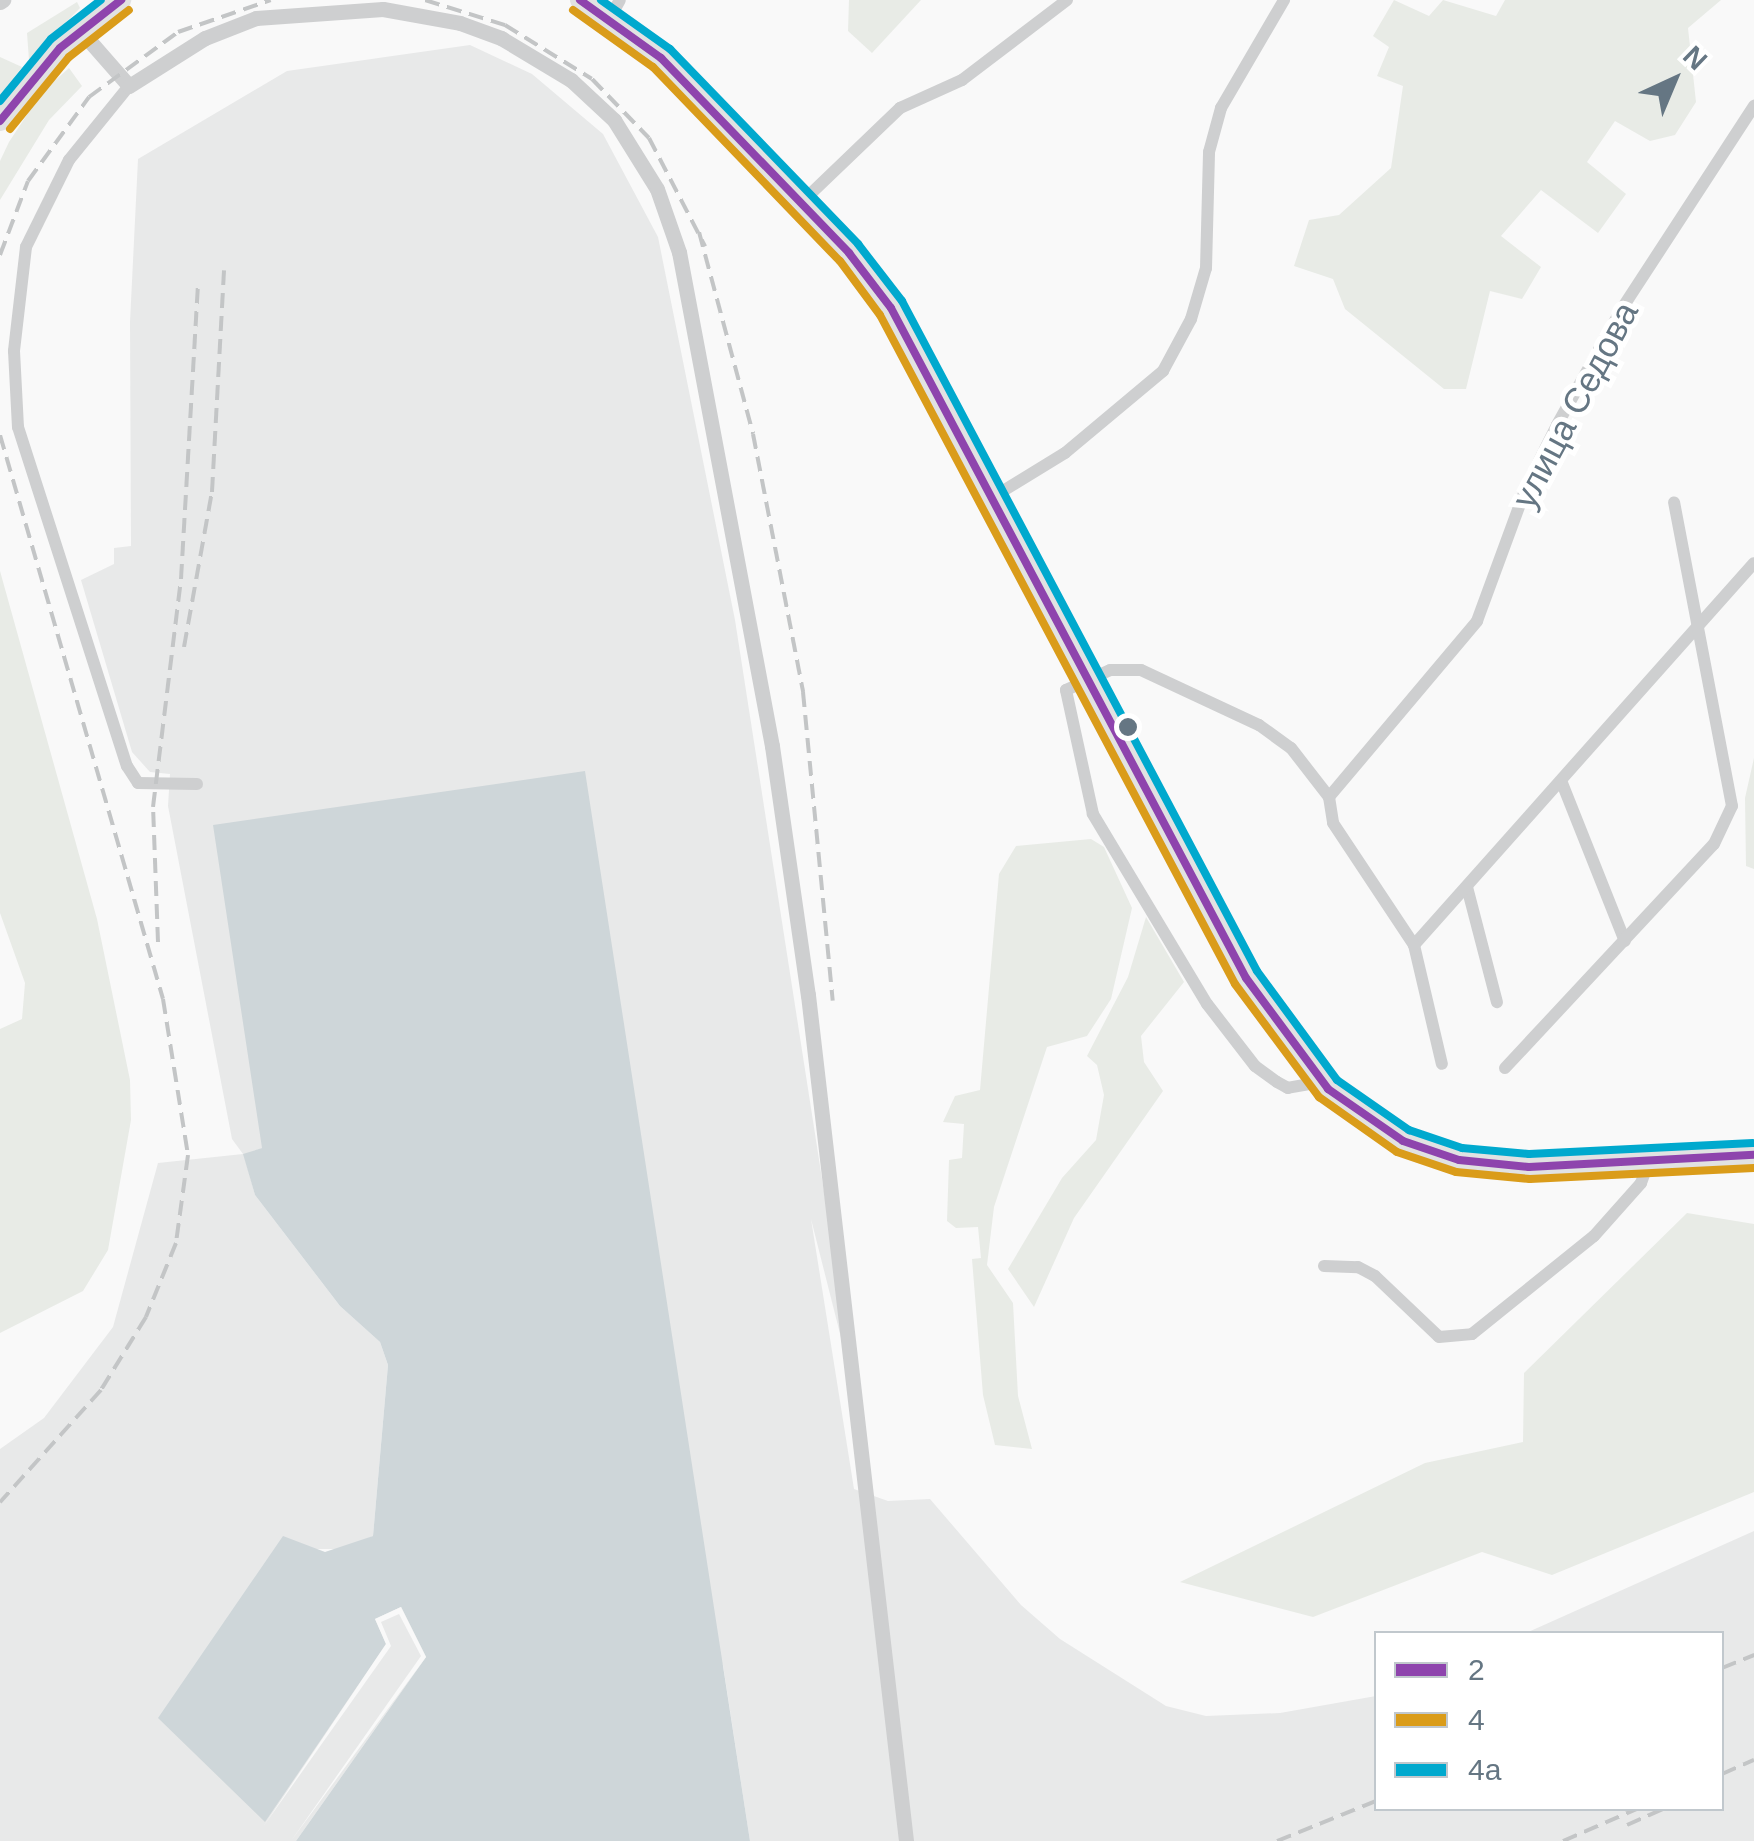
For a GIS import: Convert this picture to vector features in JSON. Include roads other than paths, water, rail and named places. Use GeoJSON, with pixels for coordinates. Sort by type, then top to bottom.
{"type":"FeatureCollection","features":[{"type":"Feature","properties":{"kind":"main road"},"geometry":{"type":"LineString","coordinates":[[0,121],[80,30],[121,0]]}},
{"type":"Feature","properties":{"kind":"main road"},"geometry":{"type":"LineString","coordinates":[[580,0],[615,8],[802,202],[890,308],[1246,978],[1321,1082],[1376,1127],[1459,1160],[1529,1167],[1754,1156]]}},
{"type":"Feature","properties":{"kind":"street"},"geometry":{"type":"LineString","coordinates":[[802,202],[900,108],[949,88],[1066,0]]}},
{"type":"Feature","properties":{"kind":"street"},"geometry":{"type":"LineString","coordinates":[[993,497],[1065,453],[1163,371],[1192,319],[1206,268],[1209,152],[1221,108],[1284,0]]}},
{"type":"Feature","properties":{"kind":"street"},"geometry":{"type":"LineString","coordinates":[[197,784],[138,783],[127,766],[18,426],[14,351],[26,247],[87,133],[129,86],[204,38],[256,18],[338,8],[419,14],[501,38],[572,80],[627,137],[657,189],[679,252],[772,746],[808,994],[906,1841]]}},
{"type":"Feature","properties":{"kind":"street"},"geometry":{"type":"LineString","coordinates":[[80,30],[129,86]]}},
{"type":"Feature","properties":{"kind":"street","name":"улица Седова"},"geometry":{"type":"LineString","coordinates":[[1328,797],[1477,621],[1526,485],[1556,425],[1754,106]]}},
{"type":"Feature","properties":{"kind":"street"},"geometry":{"type":"LineString","coordinates":[[1505,1068],[1714,844],[1732,806],[1674,502]]}},
{"type":"Feature","properties":{"kind":"street"},"geometry":{"type":"LineString","coordinates":[[1414,944],[1562,784],[1754,563]]}},
{"type":"Feature","properties":{"kind":"street"},"geometry":{"type":"LineString","coordinates":[[1321,1082],[1288,1088],[1277,1082],[1255,1066],[1207,1004],[1092,814],[1066,690],[1110,670],[1140,670],[1258,724],[1291,748],[1328,797],[1333,823],[1414,944],[1442,1064]]}},
{"type":"Feature","properties":{"kind":"street"},"geometry":{"type":"LineString","coordinates":[[1562,784],[1625,941]]}},
{"type":"Feature","properties":{"kind":"street"},"geometry":{"type":"LineString","coordinates":[[1467,887],[1497,1002]]}},
{"type":"Feature","properties":{"kind":"street"},"geometry":{"type":"LineString","coordinates":[[1324,1266],[1358,1267],[1375,1276],[1439,1337],[1472,1334],[1594,1236],[1641,1183],[1650,1161]]}},
{"type":"Feature","properties":{"kind":"railway"},"geometry":{"type":"LineString","coordinates":[[0,255],[28,181],[89,97],[178,32],[271,0]]}},
{"type":"Feature","properties":{"kind":"railway"},"geometry":{"type":"LineString","coordinates":[[425,0],[505,25],[592,79],[649,138],[705,246]]}},
{"type":"Feature","properties":{"kind":"railway"},"geometry":{"type":"LineString","coordinates":[[699,232],[753,434],[803,692],[833,1001]]}},
{"type":"Feature","properties":{"kind":"railway"},"geometry":{"type":"LineString","coordinates":[[184,647],[212,492],[224,270]]}},
{"type":"Feature","properties":{"kind":"railway"},"geometry":{"type":"LineString","coordinates":[[158,942],[153,807],[181,579],[198,284]]}},
{"type":"Feature","properties":{"kind":"railway"},"geometry":{"type":"LineString","coordinates":[[0,435],[163,999],[188,1155],[176,1243],[146,1317],[101,1390],[0,1502]]}},
{"type":"Feature","properties":{"kind":"railway"},"geometry":{"type":"LineString","coordinates":[[1724,1667],[1754,1655]]}},
{"type":"Feature","properties":{"kind":"railway"},"geometry":{"type":"LineString","coordinates":[[1724,1773],[1754,1760]]}},
{"type":"Feature","properties":{"kind":"railway"},"geometry":{"type":"LineString","coordinates":[[1277,1841],[1374,1802]]}},
{"type":"Feature","properties":{"kind":"railway"},"geometry":{"type":"LineString","coordinates":[[1563,1841],[1632,1811]]}},
{"type":"Feature","properties":{"kind":"railway"},"geometry":{"type":"LineString","coordinates":[[1627,1825],[1658,1811]]}}]}
